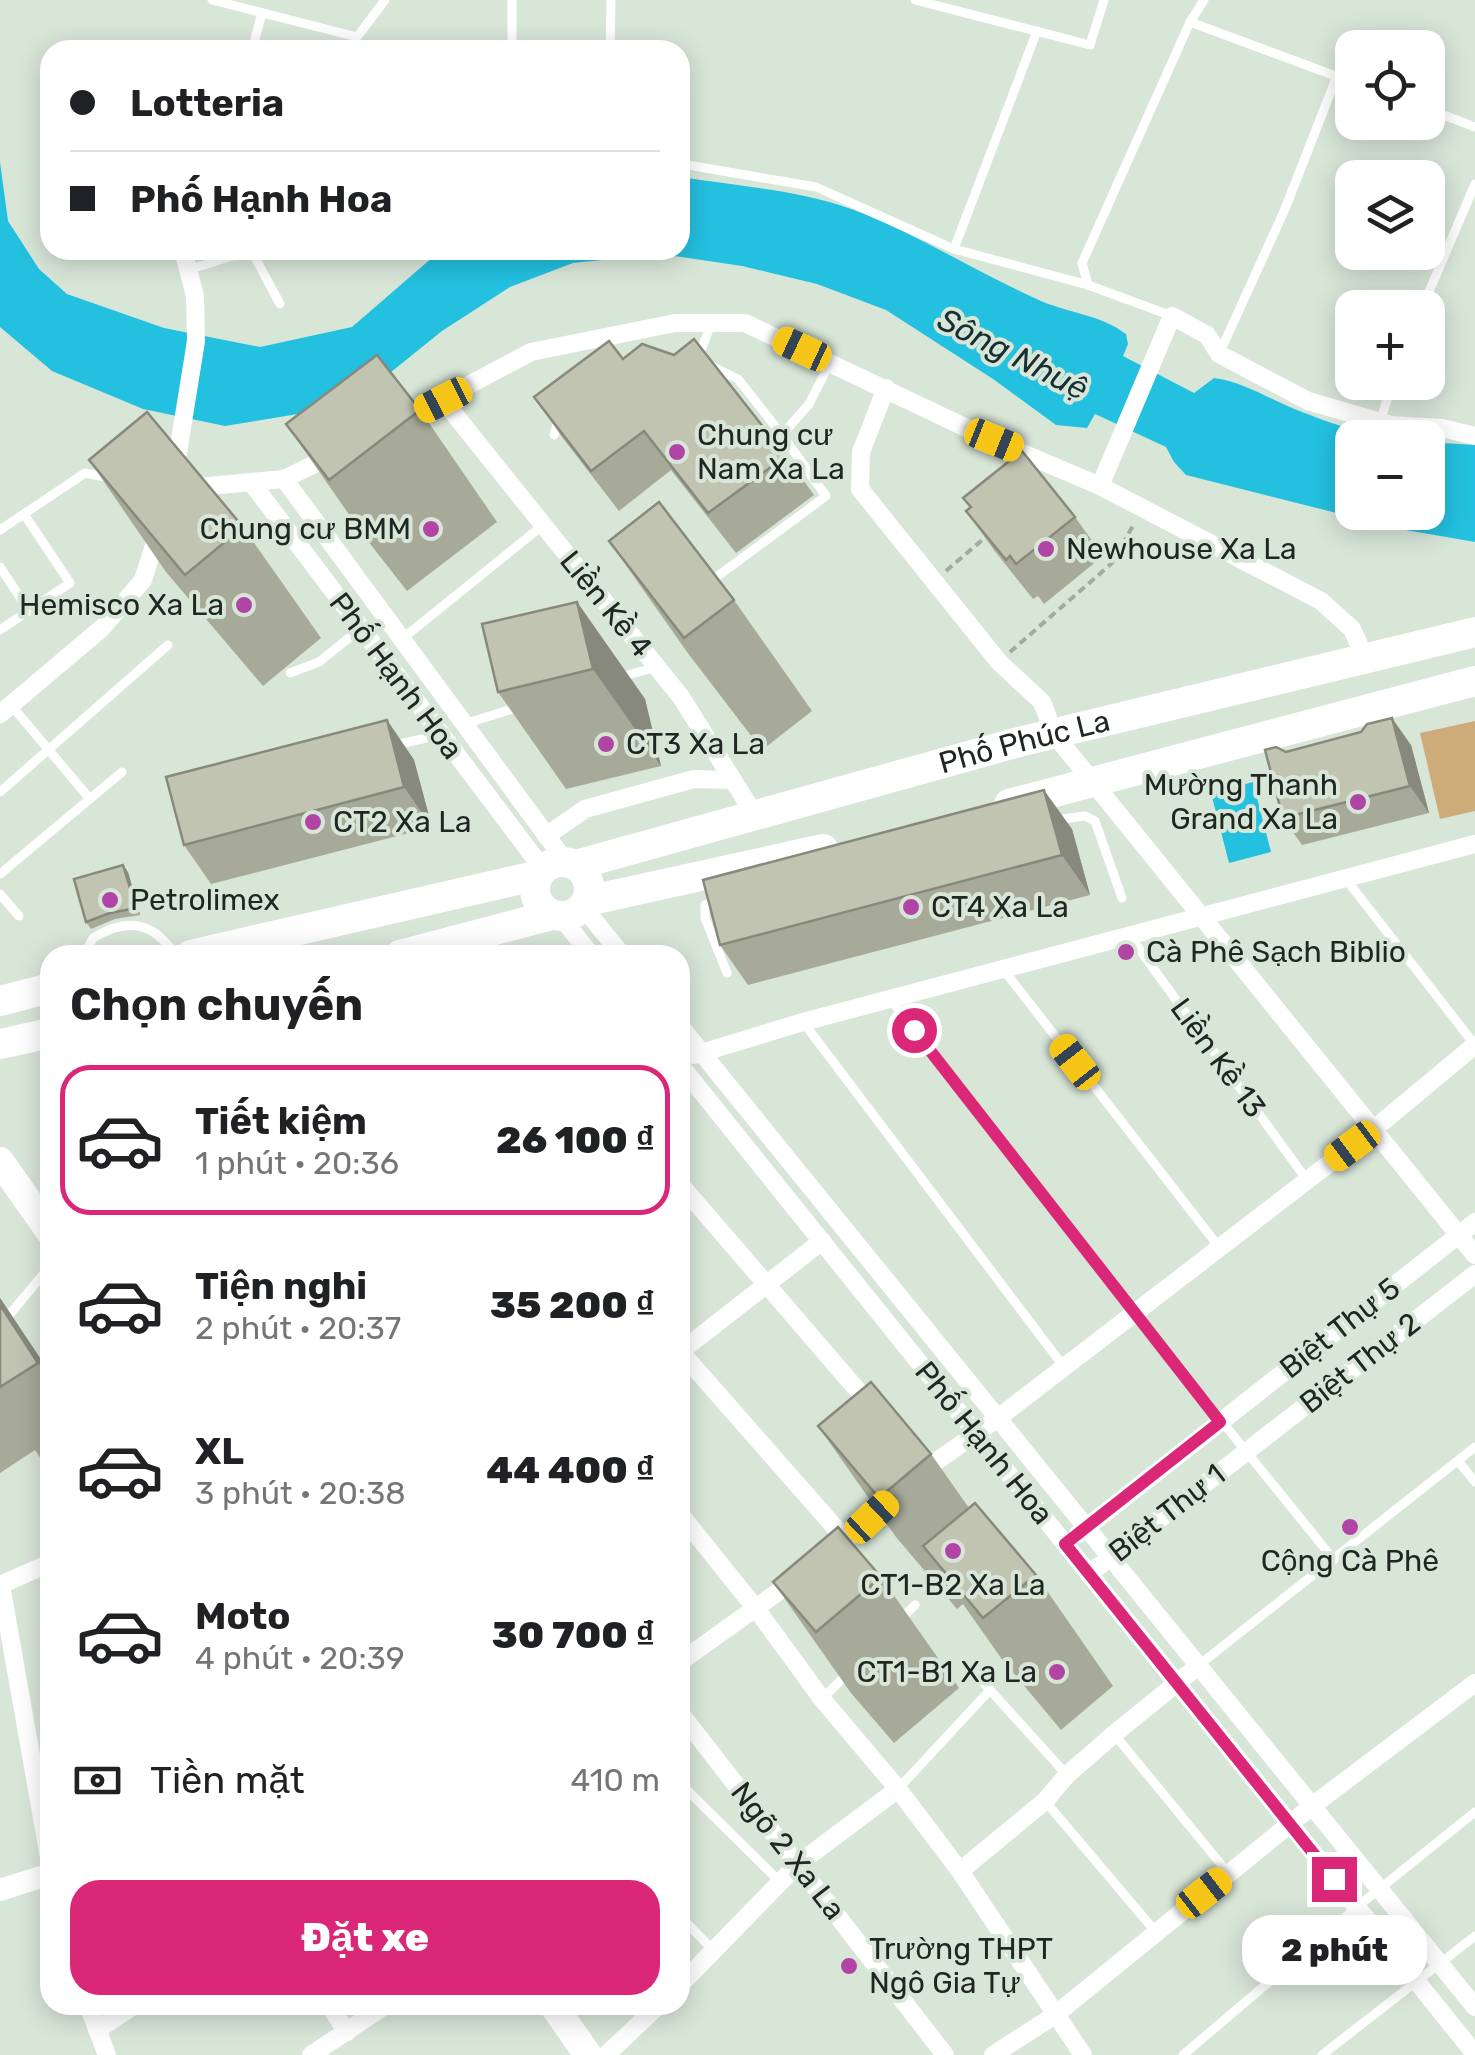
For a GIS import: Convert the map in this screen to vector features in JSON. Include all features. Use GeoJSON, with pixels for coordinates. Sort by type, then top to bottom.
{"type":"FeatureCollection","features":[{"type":"Feature","properties":{"kind":"highway","name":"Phố Phúc La"},"geometry":{"type":"LineString","coordinates":[[232,945],[556,868],[1054,734],[1475,632]]}},
{"type":"Feature","properties":{"kind":"highway","name":"Phố Phúc La"},"geometry":{"type":"LineString","coordinates":[[984,811],[1377,714],[1475,681]]}},
{"type":"Feature","properties":{"kind":"highway"},"geometry":{"type":"LineString","coordinates":[[438,945],[857,842]]}},
{"type":"Feature","properties":{"kind":"highway"},"geometry":{"type":"LineString","coordinates":[[556,868],[589,881],[571,910],[544,911],[535,894],[556,868]]}},
{"type":"Feature","properties":{"kind":"highway"},"geometry":{"type":"LineString","coordinates":[[0,1001],[40,991]]}},
{"type":"Feature","properties":{"kind":"highway"},"geometry":{"type":"LineString","coordinates":[[0,1044],[40,1036]]}},
{"type":"Feature","properties":{"kind":"main road"},"geometry":{"type":"LineString","coordinates":[[0,1161],[40,1218]]}},
{"type":"Feature","properties":{"kind":"main road"},"geometry":{"type":"LineString","coordinates":[[560,2015],[588,2055]]}},
{"type":"Feature","properties":{"kind":"street"},"geometry":{"type":"LineString","coordinates":[[6,709],[102,628],[142,580],[169,498],[196,341],[195,296],[185,260]]}},
{"type":"Feature","properties":{"kind":"street"},"geometry":{"type":"LineString","coordinates":[[1100,486],[1172,316],[1207,336],[1219,354],[1308,401],[1376,420]]}},
{"type":"Feature","properties":{"kind":"street"},"geometry":{"type":"LineString","coordinates":[[390,426],[532,352],[675,323],[746,323],[1100,486],[1321,602],[1352,629],[1366,660]]}},
{"type":"Feature","properties":{"kind":"street"},"geometry":{"type":"LineString","coordinates":[[886,388],[861,452],[860,488],[999,662],[1042,702],[1054,734],[1475,1255]]}},
{"type":"Feature","properties":{"kind":"street","name":"Liền Kề 4"},"geometry":{"type":"LineString","coordinates":[[443,400],[681,698],[756,817]]}},
{"type":"Feature","properties":{"kind":"street"},"geometry":{"type":"LineString","coordinates":[[1445,429],[1475,436]]}},
{"type":"Feature","properties":{"kind":"street"},"geometry":{"type":"LineString","coordinates":[[169,498],[251,482],[284,480],[355,444]]}},
{"type":"Feature","properties":{"kind":"street","name":"Phố Hạnh Hoa"},"geometry":{"type":"LineString","coordinates":[[284,480],[546,836],[556,868]]}},
{"type":"Feature","properties":{"kind":"street","name":"Phố Hạnh Hoa"},"geometry":{"type":"LineString","coordinates":[[251,482],[440,735],[556,868]]}},
{"type":"Feature","properties":{"kind":"street"},"geometry":{"type":"LineString","coordinates":[[546,836],[584,809],[694,779],[732,780]]}},
{"type":"Feature","properties":{"kind":"street"},"geometry":{"type":"LineString","coordinates":[[690,1056],[1129,935],[1473,848]]}},
{"type":"Feature","properties":{"kind":"street"},"geometry":{"type":"LineString","coordinates":[[571,910],[587,945]]}},
{"type":"Feature","properties":{"kind":"street"},"geometry":{"type":"LineString","coordinates":[[571,910],[611,945]]}},
{"type":"Feature","properties":{"kind":"street","name":"Phố Hạnh Hoa"},"geometry":{"type":"LineString","coordinates":[[690,1039],[1475,2007]]}},
{"type":"Feature","properties":{"kind":"street"},"geometry":{"type":"LineString","coordinates":[[690,1655],[847,1541],[918,1462],[976,1434],[998,1418],[1374,1129],[1475,1045]]}},
{"type":"Feature","properties":{"kind":"street","name":"Phố Hạnh Hoa"},"geometry":{"type":"LineString","coordinates":[[690,1077],[1475,2054]]}},
{"type":"Feature","properties":{"kind":"street"},"geometry":{"type":"LineString","coordinates":[[690,1195],[888,1426]]}},
{"type":"Feature","properties":{"kind":"street","name":"Biệt Thự 5"},"geometry":{"type":"LineString","coordinates":[[1065,1544],[1475,1222]]}},
{"type":"Feature","properties":{"kind":"street"},"geometry":{"type":"LineString","coordinates":[[690,1343],[822,1241]]}},
{"type":"Feature","properties":{"kind":"street","name":"Biệt Thự 2"},"geometry":{"type":"LineString","coordinates":[[1246,1452],[1475,1274]]}},
{"type":"Feature","properties":{"kind":"street"},"geometry":{"type":"LineString","coordinates":[[690,1362],[847,1541]]}},
{"type":"Feature","properties":{"kind":"street","name":"Biệt Thự 1"},"geometry":{"type":"LineString","coordinates":[[1089,1574],[1246,1452]]}},
{"type":"Feature","properties":{"kind":"street"},"geometry":{"type":"LineString","coordinates":[[690,1526],[960,1871],[1083,2055]]}},
{"type":"Feature","properties":{"kind":"street"},"geometry":{"type":"LineString","coordinates":[[40,1571],[1,1585],[40,1806]]}},
{"type":"Feature","properties":{"kind":"street"},"geometry":{"type":"LineString","coordinates":[[960,1871],[1045,1801],[1067,1775],[1114,1734],[1198,1666]]}},
{"type":"Feature","properties":{"kind":"street"},"geometry":{"type":"LineString","coordinates":[[993,2055],[1055,2015],[1312,1806],[1475,1683]]}},
{"type":"Feature","properties":{"kind":"street","name":"Ngõ 2 Xa La"},"geometry":{"type":"LineString","coordinates":[[690,1726],[946,2055]]}},
{"type":"Feature","properties":{"kind":"street"},"geometry":{"type":"LineString","coordinates":[[690,1976],[798,1864],[898,1790]]}},
{"type":"Feature","properties":{"kind":"street"},"geometry":{"type":"LineString","coordinates":[[0,1890],[40,1877]]}},
{"type":"Feature","properties":{"kind":"street"},"geometry":{"type":"LineString","coordinates":[[92,2015],[107,2055]]}},
{"type":"Feature","properties":{"kind":"street"},"geometry":{"type":"LineString","coordinates":[[97,2030],[120,2015]]}},
{"type":"Feature","properties":{"kind":"street"},"geometry":{"type":"LineString","coordinates":[[336,2015],[347,2032]]}},
{"type":"Feature","properties":{"kind":"street"},"geometry":{"type":"LineString","coordinates":[[311,2055],[372,2015]]}},
{"type":"Feature","properties":{"kind":"street"},"geometry":{"type":"LineString","coordinates":[[606,2055],[648,2015]]}},
{"type":"Feature","properties":{"kind":"lane"},"geometry":{"type":"LineString","coordinates":[[212,0],[357,37],[385,0]]}},
{"type":"Feature","properties":{"kind":"lane"},"geometry":{"type":"LineString","coordinates":[[512,0],[512,40]]}},
{"type":"Feature","properties":{"kind":"lane"},"geometry":{"type":"LineString","coordinates":[[610,40],[611,0]]}},
{"type":"Feature","properties":{"kind":"lane"},"geometry":{"type":"LineString","coordinates":[[915,0],[1090,44],[1104,0]]}},
{"type":"Feature","properties":{"kind":"lane"},"geometry":{"type":"LineString","coordinates":[[1088,285],[1082,264],[1190,22],[1204,0]]}},
{"type":"Feature","properties":{"kind":"lane"},"geometry":{"type":"LineString","coordinates":[[255,40],[262,13]]}},
{"type":"Feature","properties":{"kind":"lane"},"geometry":{"type":"LineString","coordinates":[[1190,22],[1335,75]]}},
{"type":"Feature","properties":{"kind":"lane"},"geometry":{"type":"LineString","coordinates":[[954,248],[1037,31]]}},
{"type":"Feature","properties":{"kind":"lane"},"geometry":{"type":"LineString","coordinates":[[1219,354],[1285,209],[1335,81]]}},
{"type":"Feature","properties":{"kind":"lane"},"geometry":{"type":"LineString","coordinates":[[1445,116],[1475,127]]}},
{"type":"Feature","properties":{"kind":"lane"},"geometry":{"type":"LineString","coordinates":[[690,165],[816,187],[954,248],[1088,285],[1172,316]]}},
{"type":"Feature","properties":{"kind":"lane"},"geometry":{"type":"LineString","coordinates":[[1430,290],[1475,184]]}},
{"type":"Feature","properties":{"kind":"lane"},"geometry":{"type":"LineString","coordinates":[[188,270],[220,260]]}},
{"type":"Feature","properties":{"kind":"lane"},"geometry":{"type":"LineString","coordinates":[[256,260],[280,304]]}},
{"type":"Feature","properties":{"kind":"lane"},"geometry":{"type":"LineString","coordinates":[[698,583],[708,584],[826,496],[738,379],[712,365],[691,363],[712,322]]}},
{"type":"Feature","properties":{"kind":"lane"},"geometry":{"type":"LineString","coordinates":[[782,435],[810,404],[831,362]]}},
{"type":"Feature","properties":{"kind":"lane"},"geometry":{"type":"LineString","coordinates":[[554,434],[558,418],[566,412]]}},
{"type":"Feature","properties":{"kind":"lane"},"geometry":{"type":"LineString","coordinates":[[0,530],[86,473],[120,480]]}},
{"type":"Feature","properties":{"kind":"lane"},"geometry":{"type":"LineString","coordinates":[[0,630],[70,583],[24,514]]}},
{"type":"Feature","properties":{"kind":"lane"},"geometry":{"type":"LineString","coordinates":[[402,639],[542,525]]}},
{"type":"Feature","properties":{"kind":"lane"},"geometry":{"type":"LineString","coordinates":[[0,567],[28,611]]}},
{"type":"Feature","properties":{"kind":"lane"},"geometry":{"type":"LineString","coordinates":[[290,673],[319,662],[360,629]]}},
{"type":"Feature","properties":{"kind":"lane"},"geometry":{"type":"LineString","coordinates":[[0,792],[168,645]]}},
{"type":"Feature","properties":{"kind":"lane"},"geometry":{"type":"LineString","coordinates":[[604,682],[656,667]]}},
{"type":"Feature","properties":{"kind":"lane"},"geometry":{"type":"LineString","coordinates":[[464,724],[534,703]]}},
{"type":"Feature","properties":{"kind":"lane"},"geometry":{"type":"LineString","coordinates":[[6,709],[90,799]]}},
{"type":"Feature","properties":{"kind":"lane"},"geometry":{"type":"LineString","coordinates":[[384,748],[440,735]]}},
{"type":"Feature","properties":{"kind":"lane"},"geometry":{"type":"LineString","coordinates":[[0,874],[122,772]]}},
{"type":"Feature","properties":{"kind":"lane"},"geometry":{"type":"LineString","coordinates":[[1040,823],[1076,815],[1095,821],[1122,898]]}},
{"type":"Feature","properties":{"kind":"lane"},"geometry":{"type":"LineString","coordinates":[[1345,878],[1475,1045]]}},
{"type":"Feature","properties":{"kind":"lane"},"geometry":{"type":"LineString","coordinates":[[0,894],[19,916]]}},
{"type":"Feature","properties":{"kind":"lane"},"geometry":{"type":"LineString","coordinates":[[727,973],[704,911],[706,905],[735,896]]}},
{"type":"Feature","properties":{"kind":"lane"},"geometry":{"type":"LineString","coordinates":[[89,945],[93,938],[130,926],[144,926],[158,932],[168,945]]}},
{"type":"Feature","properties":{"kind":"lane","name":"Liền Kề 13"},"geometry":{"type":"LineString","coordinates":[[1129,935],[1308,1180]]}},
{"type":"Feature","properties":{"kind":"lane"},"geometry":{"type":"LineString","coordinates":[[1002,969],[1220,1248]]}},
{"type":"Feature","properties":{"kind":"lane"},"geometry":{"type":"LineString","coordinates":[[890,999],[1220,1422],[1334,1560]]}},
{"type":"Feature","properties":{"kind":"lane"},"geometry":{"type":"LineString","coordinates":[[803,1022],[1064,1367]]}},
{"type":"Feature","properties":{"kind":"lane"},"geometry":{"type":"LineString","coordinates":[[0,1326],[40,1278]]}},
{"type":"Feature","properties":{"kind":"lane"},"geometry":{"type":"LineString","coordinates":[[1198,1666],[1475,1447]]}},
{"type":"Feature","properties":{"kind":"lane"},"geometry":{"type":"LineString","coordinates":[[1458,1461],[1475,1482]]}},
{"type":"Feature","properties":{"kind":"lane"},"geometry":{"type":"LineString","coordinates":[[888,1632],[915,1605]]}},
{"type":"Feature","properties":{"kind":"lane"},"geometry":{"type":"LineString","coordinates":[[822,1699],[862,1659]]}},
{"type":"Feature","properties":{"kind":"lane"},"geometry":{"type":"LineString","coordinates":[[970,1668],[1067,1775]]}},
{"type":"Feature","properties":{"kind":"lane"},"geometry":{"type":"LineString","coordinates":[[898,1790],[990,1690]]}},
{"type":"Feature","properties":{"kind":"lane"},"geometry":{"type":"LineString","coordinates":[[1114,1734],[1228,1874]]}},
{"type":"Feature","properties":{"kind":"lane"},"geometry":{"type":"LineString","coordinates":[[690,1792],[780,1882]]}},
{"type":"Feature","properties":{"kind":"lane"},"geometry":{"type":"LineString","coordinates":[[1045,1801],[1156,1931]]}},
{"type":"Feature","properties":{"kind":"lane"},"geometry":{"type":"LineString","coordinates":[[1183,2055],[1475,1812]]}},
{"type":"Feature","properties":{"kind":"lane"},"geometry":{"type":"LineString","coordinates":[[690,1926],[715,1952]]}},
{"type":"Feature","properties":{"kind":"lane"},"geometry":{"type":"LineString","coordinates":[[1322,2055],[1475,1936]]}},
{"type":"Feature","properties":{"kind":"path"},"geometry":{"type":"LineString","coordinates":[[999,662],[1111,564],[1143,508]]}},
{"type":"Feature","properties":{"kind":"path"},"geometry":{"type":"LineString","coordinates":[[935,580],[993,531]]}},
{"type":"Feature","properties":{"kind":"shaded area"},"geometry":{"type":"Polygon","coordinates":[[[1475,721],[1475,811],[1440,819],[1420,733],[1475,721]]]}},
{"type":"Feature","properties":{"kind":"water"},"geometry":{"type":"Polygon","coordinates":[[[0,162],[8,221],[39,269],[67,294],[164,328],[260,347],[352,327],[429,260],[602,260],[573,263],[510,287],[442,331],[375,385],[304,413],[225,426],[143,409],[52,371],[0,327],[0,162]]]}},
{"type":"Feature","properties":{"kind":"water","name":"Sông Nhuệ"},"geometry":{"type":"Polygon","coordinates":[[[690,178],[768,189],[854,210],[1041,301],[1116,328],[1126,334],[1128,344],[1123,356],[1194,393],[1214,378],[1225,380],[1335,424],[1335,513],[1186,475],[1166,447],[1095,414],[1087,428],[1056,425],[886,310],[817,284],[690,258],[690,178]]]}},
{"type":"Feature","properties":{"kind":"water"},"geometry":{"type":"Polygon","coordinates":[[[1445,443],[1475,445],[1475,542],[1406,530],[1445,530],[1445,443]]]}},
{"type":"Feature","properties":{"kind":"water"},"geometry":{"type":"Polygon","coordinates":[[[1253,782],[1271,852],[1229,863],[1211,793],[1253,782]]]}},
{"type":"Feature","properties":{"kind":"building","name":"Chung cư Nam Xa La"},"geometry":{"type":"Polygon","coordinates":[[[694,339],[786,456],[708,513],[644,431],[591,471],[534,397],[609,341],[623,359],[642,344],[674,355],[694,339]]]}},
{"type":"Feature","properties":{"kind":"building"},"geometry":{"type":"Polygon","coordinates":[[[377,355],[420,410],[329,480],[286,424],[377,355]]]}},
{"type":"Feature","properties":{"kind":"building"},"geometry":{"type":"Polygon","coordinates":[[[147,412],[243,527],[185,575],[89,460],[147,412]]]}},
{"type":"Feature","properties":{"kind":"building"},"geometry":{"type":"Polygon","coordinates":[[[1022,451],[1075,517],[1016,564],[1010,556],[1006,560],[966,511],[971,507],[963,498],[1022,451]]]}},
{"type":"Feature","properties":{"kind":"building"},"geometry":{"type":"Polygon","coordinates":[[[659,502],[734,600],[684,638],[609,541],[659,502]]]}},
{"type":"Feature","properties":{"kind":"building"},"geometry":{"type":"Polygon","coordinates":[[[577,602],[593,669],[498,692],[482,624],[577,602]]]}},
{"type":"Feature","properties":{"kind":"building"},"geometry":{"type":"Polygon","coordinates":[[[1392,718],[1410,786],[1283,818],[1265,750],[1276,747],[1286,752],[1361,732],[1367,724],[1392,718]]]}},
{"type":"Feature","properties":{"kind":"building"},"geometry":{"type":"Polygon","coordinates":[[[387,720],[404,787],[184,845],[166,777],[387,720]]]}},
{"type":"Feature","properties":{"kind":"building"},"geometry":{"type":"Polygon","coordinates":[[[1044,790],[1062,855],[720,945],[703,880],[1044,790]]]}},
{"type":"Feature","properties":{"kind":"building","name":"Petrolimex"},"geometry":{"type":"Polygon","coordinates":[[[123,865],[136,908],[86,922],[74,879],[123,865]]]}},
{"type":"Feature","properties":{"kind":"building"},"geometry":{"type":"Polygon","coordinates":[[[0,1305],[38,1363],[0,1387],[0,1305]]]}},
{"type":"Feature","properties":{"kind":"building"},"geometry":{"type":"Polygon","coordinates":[[[871,1382],[931,1454],[879,1498],[818,1426],[871,1382]]]}},
{"type":"Feature","properties":{"kind":"building"},"geometry":{"type":"Polygon","coordinates":[[[975,1503],[1036,1575],[983,1618],[923,1546],[975,1503]]]}},
{"type":"Feature","properties":{"kind":"building"},"geometry":{"type":"Polygon","coordinates":[[[838,1527],[881,1577],[816,1632],[773,1582],[838,1527]]]}},
{"type":"Feature","properties":{"kind":"place","name":"Chung cư Nam Xa La"},"geometry":{"type":"Point","coordinates":[677,452]}},
{"type":"Feature","properties":{"kind":"place","name":"Chung cư BMM"},"geometry":{"type":"Point","coordinates":[431,529]}},
{"type":"Feature","properties":{"kind":"place","name":"Newhouse Xa La"},"geometry":{"type":"Point","coordinates":[1046,549]}},
{"type":"Feature","properties":{"kind":"place","name":"Hemisco Xa La"},"geometry":{"type":"Point","coordinates":[244,605]}},
{"type":"Feature","properties":{"kind":"place","name":"CT3 Xa La"},"geometry":{"type":"Point","coordinates":[606,744]}},
{"type":"Feature","properties":{"kind":"place","name":"Mường Thanh Grand Xa La"},"geometry":{"type":"Point","coordinates":[1358,802]}},
{"type":"Feature","properties":{"kind":"place","name":"CT2 Xa La"},"geometry":{"type":"Point","coordinates":[313,822]}},
{"type":"Feature","properties":{"kind":"place","name":"Petrolimex"},"geometry":{"type":"Point","coordinates":[110,900]}},
{"type":"Feature","properties":{"kind":"place","name":"CT4 Xa La"},"geometry":{"type":"Point","coordinates":[911,907]}},
{"type":"Feature","properties":{"kind":"place","name":"Cà Phê Sạch Biblio"},"geometry":{"type":"Point","coordinates":[1126,952]}},
{"type":"Feature","properties":{"kind":"place","name":"Cộng Cà Phê"},"geometry":{"type":"Point","coordinates":[1350,1527]}},
{"type":"Feature","properties":{"kind":"place","name":"CT1-B2 Xa La"},"geometry":{"type":"Point","coordinates":[953,1551]}},
{"type":"Feature","properties":{"kind":"place","name":"CT1-B1 Xa La"},"geometry":{"type":"Point","coordinates":[1057,1672]}},
{"type":"Feature","properties":{"kind":"place","name":"Trường THPT Ngô Gia Tự"},"geometry":{"type":"Point","coordinates":[849,1966]}},
{"type":"Feature","properties":{"kind":"route"},"geometry":{"type":"LineString","coordinates":[[914,1030],[1220,1422],[1065,1544],[1334,1879]]}}]}
